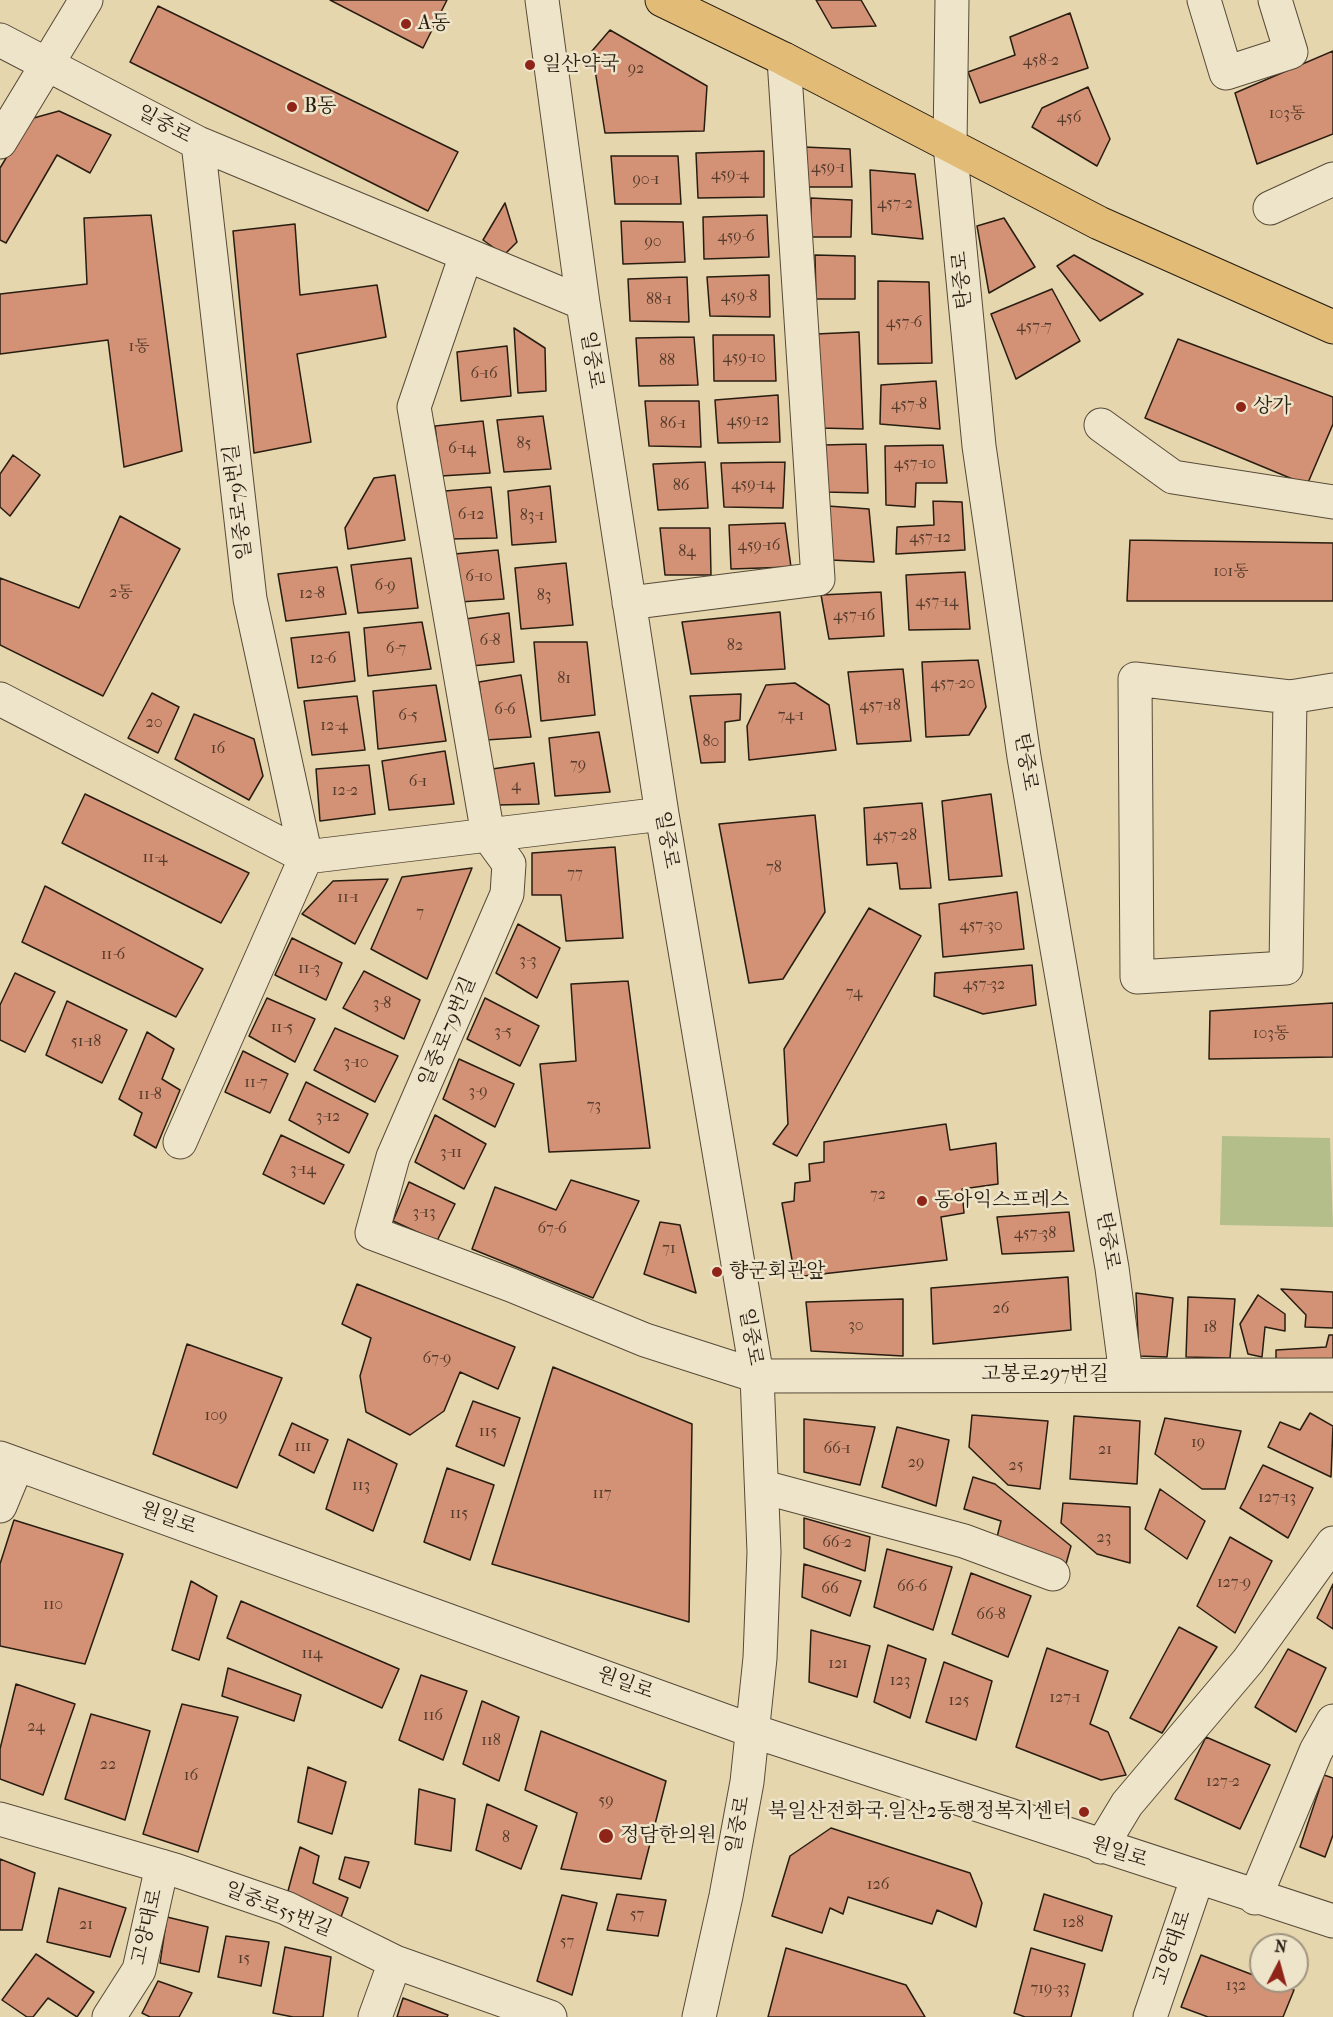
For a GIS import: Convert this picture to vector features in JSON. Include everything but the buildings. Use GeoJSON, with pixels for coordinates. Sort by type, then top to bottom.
{"type":"FeatureCollection","features":[{"type":"Feature","properties":{"kind":"main road"},"geometry":{"type":"LineString","coordinates":[[662,0],[784,59],[1099,223],[1333,327]]}},
{"type":"Feature","properties":{"kind":"street"},"geometry":{"type":"LineString","coordinates":[[0,142],[86,0]]}},
{"type":"Feature","properties":{"kind":"street","name":"일중로"},"geometry":{"type":"LineString","coordinates":[[542,0],[583,303],[629,603],[662,814],[757,1376],[763,1487],[762,1599],[753,1731],[747,1782],[726,1896],[699,2017]]}},
{"type":"Feature","properties":{"kind":"street","name":"탄중로"},"geometry":{"type":"LineString","coordinates":[[952,0],[950,145],[978,446],[1024,757],[1112,1268],[1126,1375]]}},
{"type":"Feature","properties":{"kind":"street"},"geometry":{"type":"LineString","coordinates":[[1204,0],[1226,73],[1291,52],[1275,0]]}},
{"type":"Feature","properties":{"kind":"street","name":"일중로"},"geometry":{"type":"LineString","coordinates":[[0,40],[198,143],[583,303]]}},
{"type":"Feature","properties":{"kind":"street"},"geometry":{"type":"LineString","coordinates":[[629,603],[818,579],[784,59]]}},
{"type":"Feature","properties":{"kind":"street","name":"일중로79번길"},"geometry":{"type":"LineString","coordinates":[[198,143],[250,599],[306,856]]}},
{"type":"Feature","properties":{"kind":"street"},"geometry":{"type":"LineString","coordinates":[[1270,207],[1333,179]]}},
{"type":"Feature","properties":{"kind":"street","name":"일중로79번길"},"geometry":{"type":"LineString","coordinates":[[372,1233],[393,1157],[507,894],[509,864],[488,835],[414,407],[466,255]]}},
{"type":"Feature","properties":{"kind":"street"},"geometry":{"type":"LineString","coordinates":[[1101,425],[1173,477],[1333,502]]}},
{"type":"Feature","properties":{"kind":"street"},"geometry":{"type":"LineString","coordinates":[[1290,698],[1286,968],[1137,977],[1135,679],[1290,698],[1333,690]]}},
{"type":"Feature","properties":{"kind":"street"},"geometry":{"type":"LineString","coordinates":[[0,699],[306,856],[662,814]]}},
{"type":"Feature","properties":{"kind":"street"},"geometry":{"type":"LineString","coordinates":[[180,1142],[306,856]]}},
{"type":"Feature","properties":{"kind":"street","name":"일중로"},"geometry":{"type":"LineString","coordinates":[[372,1233],[511,1285],[645,1340],[757,1376]]}},
{"type":"Feature","properties":{"kind":"street","name":"고봉로297번길"},"geometry":{"type":"LineString","coordinates":[[757,1376],[1333,1375]]}},
{"type":"Feature","properties":{"kind":"street"},"geometry":{"type":"LineString","coordinates":[[0,1506],[9,1462]]}},
{"type":"Feature","properties":{"kind":"street","name":"원일로"},"geometry":{"type":"LineString","coordinates":[[9,1462],[753,1731],[1333,1922]]}},
{"type":"Feature","properties":{"kind":"street"},"geometry":{"type":"LineString","coordinates":[[763,1487],[964,1541],[1053,1574]]}},
{"type":"Feature","properties":{"kind":"street"},"geometry":{"type":"LineString","coordinates":[[1101,1847],[1127,1804],[1248,1661],[1333,1543]]}},
{"type":"Feature","properties":{"kind":"street"},"geometry":{"type":"LineString","coordinates":[[1255,1898],[1316,1751],[1333,1721]]}},
{"type":"Feature","properties":{"kind":"street","name":"일중로55번길"},"geometry":{"type":"LineString","coordinates":[[0,1819],[162,1866],[286,1908],[394,1962],[550,2017]]}},
{"type":"Feature","properties":{"kind":"street","name":"고양대로"},"geometry":{"type":"LineString","coordinates":[[109,2017],[139,1970],[162,1866]]}},
{"type":"Feature","properties":{"kind":"street","name":"고양대로"},"geometry":{"type":"LineString","coordinates":[[1149,2017],[1197,1879]]}},
{"type":"Feature","properties":{"kind":"street"},"geometry":{"type":"LineString","coordinates":[[375,2017],[394,1962]]}},
{"type":"Feature","properties":{"kind":"green space"},"geometry":{"type":"Polygon","coordinates":[[[1222,1136],[1330,1138],[1333,1227],[1220,1225],[1222,1136]]]}},
{"type":"Feature","properties":{"kind":"place","name":"A동"},"geometry":{"type":"Point","coordinates":[406,24]}},
{"type":"Feature","properties":{"kind":"place","name":"일산약국"},"geometry":{"type":"Point","coordinates":[530,65]}},
{"type":"Feature","properties":{"kind":"place","name":"B동"},"geometry":{"type":"Point","coordinates":[292,107]}},
{"type":"Feature","properties":{"kind":"place","name":"상가"},"geometry":{"type":"Point","coordinates":[1241,407]}},
{"type":"Feature","properties":{"kind":"place","name":"동아익스프레스"},"geometry":{"type":"Point","coordinates":[922,1201]}},
{"type":"Feature","properties":{"kind":"place","name":"향군회관앞"},"geometry":{"type":"Point","coordinates":[717,1272]}},
{"type":"Feature","properties":{"kind":"place","name":"북일산전화국.일산2동행정복지센터"},"geometry":{"type":"Point","coordinates":[1084,1812]}},
{"type":"Feature","properties":{"kind":"place","name":"정담한의원"},"geometry":{"type":"Point","coordinates":[606,1836]}}]}
